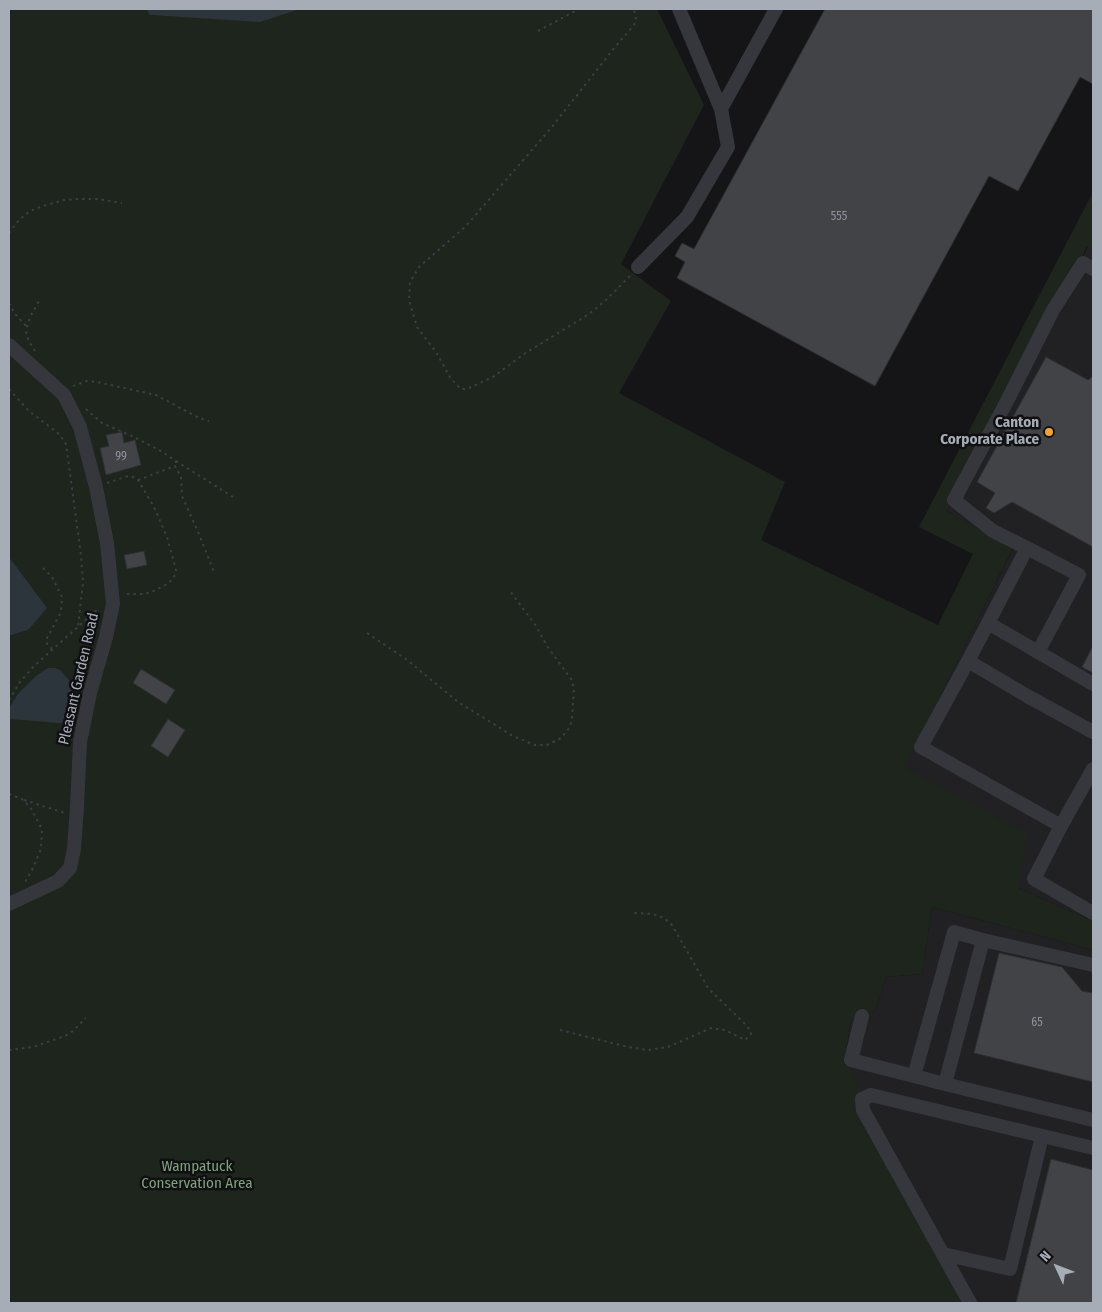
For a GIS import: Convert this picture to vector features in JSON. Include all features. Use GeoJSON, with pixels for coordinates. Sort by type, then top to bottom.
{"type":"FeatureCollection","features":[{"type":"Feature","properties":{"kind":"street"},"geometry":{"type":"LineString","coordinates":[[638,267],[687,217],[728,147],[721,110],[680,9]]}},
{"type":"Feature","properties":{"kind":"street"},"geometry":{"type":"LineString","coordinates":[[721,110],[776,9]]}},
{"type":"Feature","properties":{"kind":"street"},"geometry":{"type":"LineString","coordinates":[[1038,652],[1079,575],[992,531],[954,500],[1053,310],[1083,263],[1093,269]]}},
{"type":"Feature","properties":{"kind":"street","name":"Pleasant Garden Road"},"geometry":{"type":"LineString","coordinates":[[9,345],[64,395],[80,427],[96,487],[113,601],[80,742],[74,849],[70,868],[58,881],[11,903]]}},
{"type":"Feature","properties":{"kind":"street"},"geometry":{"type":"LineString","coordinates":[[1027,548],[921,747],[1061,826]]}},
{"type":"Feature","properties":{"kind":"street"},"geometry":{"type":"LineString","coordinates":[[988,623],[1093,684]]}},
{"type":"Feature","properties":{"kind":"street"},"geometry":{"type":"LineString","coordinates":[[968,661],[1093,732]]}},
{"type":"Feature","properties":{"kind":"street"},"geometry":{"type":"LineString","coordinates":[[1093,769],[1034,879],[1093,913]]}},
{"type":"Feature","properties":{"kind":"street"},"geometry":{"type":"LineString","coordinates":[[914,1076],[954,932],[1093,965]]}},
{"type":"Feature","properties":{"kind":"street"},"geometry":{"type":"LineString","coordinates":[[945,1084],[984,940]]}},
{"type":"Feature","properties":{"kind":"street"},"geometry":{"type":"LineString","coordinates":[[862,1016],[851,1060],[1093,1120]]}},
{"type":"Feature","properties":{"kind":"street"},"geometry":{"type":"LineString","coordinates":[[970,1303],[863,1110],[862,1099],[871,1095],[1093,1148]]}},
{"type":"Feature","properties":{"kind":"street"},"geometry":{"type":"LineString","coordinates":[[943,1254],[1010,1269],[1042,1136]]}},
{"type":"Feature","properties":{"kind":"path"},"geometry":{"type":"LineString","coordinates":[[538,32],[579,9]]}},
{"type":"Feature","properties":{"kind":"path"},"geometry":{"type":"LineString","coordinates":[[634,9],[636,20],[634,25],[614,47],[551,128],[458,236],[419,267],[410,282],[409,300],[417,327],[436,352],[451,379],[461,388],[467,389],[493,377],[524,354],[589,314],[605,301],[638,267]]}},
{"type":"Feature","properties":{"kind":"path"},"geometry":{"type":"LineString","coordinates":[[9,233],[19,220],[30,211],[64,200],[98,199],[122,203]]}},
{"type":"Feature","properties":{"kind":"path"},"geometry":{"type":"LineString","coordinates":[[36,352],[26,334],[30,317],[40,299]]}},
{"type":"Feature","properties":{"kind":"path"},"geometry":{"type":"LineString","coordinates":[[9,303],[15,314],[27,326]]}},
{"type":"Feature","properties":{"kind":"path"},"geometry":{"type":"LineString","coordinates":[[69,388],[77,383],[86,381],[150,393],[199,418],[209,421]]}},
{"type":"Feature","properties":{"kind":"path"},"geometry":{"type":"LineString","coordinates":[[9,389],[29,411],[59,434],[66,444],[83,582],[78,627]]}},
{"type":"Feature","properties":{"kind":"path"},"geometry":{"type":"LineString","coordinates":[[84,406],[95,419],[134,437],[233,497]]}},
{"type":"Feature","properties":{"kind":"path"},"geometry":{"type":"LineString","coordinates":[[176,461],[175,466],[181,477],[182,496],[214,572]]}},
{"type":"Feature","properties":{"kind":"path"},"geometry":{"type":"LineString","coordinates":[[138,480],[175,466]]}},
{"type":"Feature","properties":{"kind":"path"},"geometry":{"type":"LineString","coordinates":[[9,700],[20,682],[52,649],[78,627],[113,601],[129,593],[145,594],[154,591],[169,583],[175,575],[176,570],[167,537],[154,507],[138,480],[133,476],[128,476],[96,487]]}},
{"type":"Feature","properties":{"kind":"path"},"geometry":{"type":"LineString","coordinates":[[43,568],[52,577],[62,597],[60,612],[46,640],[52,649]]}},
{"type":"Feature","properties":{"kind":"path"},"geometry":{"type":"LineString","coordinates":[[368,633],[406,659],[458,702],[496,726],[534,746],[547,745],[561,738],[570,727],[574,688],[571,678],[510,591]]}},
{"type":"Feature","properties":{"kind":"path"},"geometry":{"type":"LineString","coordinates":[[9,794],[76,818]]}},
{"type":"Feature","properties":{"kind":"path"},"geometry":{"type":"LineString","coordinates":[[11,903],[32,870],[40,849],[42,836],[42,829],[35,814],[22,799]]}},
{"type":"Feature","properties":{"kind":"path"},"geometry":{"type":"LineString","coordinates":[[560,1030],[628,1047],[648,1050],[668,1047],[711,1028],[725,1030],[745,1040],[751,1034],[746,1024],[708,988],[672,925],[664,918],[653,914],[634,913]]}},
{"type":"Feature","properties":{"kind":"path"},"geometry":{"type":"LineString","coordinates":[[9,1050],[33,1047],[65,1036],[86,1018]]}},
{"type":"Feature","properties":{"kind":"shaded area"},"geometry":{"type":"Polygon","coordinates":[[[146,9],[300,9],[260,22],[150,15],[146,9]]]}},
{"type":"Feature","properties":{"kind":"shaded area"},"geometry":{"type":"Polygon","coordinates":[[[1088,247],[1093,250],[1093,921],[1018,888],[904,767],[1013,549],[947,511],[1088,247]]]}},
{"type":"Feature","properties":{"kind":"shaded area"},"geometry":{"type":"Polygon","coordinates":[[[9,557],[47,608],[28,630],[9,636],[9,557]]]}},
{"type":"Feature","properties":{"kind":"shaded area"},"geometry":{"type":"Polygon","coordinates":[[[48,668],[60,670],[69,680],[78,705],[75,722],[71,724],[10,719],[9,708],[18,694],[36,676],[48,668]]]}},
{"type":"Feature","properties":{"kind":"shaded area"},"geometry":{"type":"Polygon","coordinates":[[[932,907],[1093,950],[1093,1303],[964,1303],[845,1058],[851,1020],[876,1010],[886,977],[922,974],[932,907]]]}},
{"type":"Feature","properties":{"kind":"green space","name":"Wampatuck Conservation Area"},"geometry":{"type":"Polygon","coordinates":[[[9,9],[146,9],[151,15],[260,21],[300,9],[657,9],[704,105],[621,264],[671,301],[619,393],[785,482],[761,540],[938,625],[973,554],[919,527],[1093,192],[1093,250],[1087,247],[947,511],[1013,548],[905,767],[1027,833],[1018,888],[1093,921],[1093,950],[932,907],[922,974],[886,977],[876,1010],[851,1020],[845,1057],[964,1303],[9,1303],[9,636],[28,630],[15,566],[9,557],[9,9]]]}},
{"type":"Feature","properties":{"kind":"building"},"geometry":{"type":"Polygon","coordinates":[[[825,9],[1093,9],[1093,84],[1080,77],[1018,191],[989,176],[875,386],[677,278],[685,262],[675,256],[682,243],[694,249],[825,9]]]}},
{"type":"Feature","properties":{"kind":"building","name":"Canton Corporate Place"},"geometry":{"type":"Polygon","coordinates":[[[1046,357],[1088,380],[1093,376],[1093,547],[1012,502],[994,513],[986,508],[995,493],[977,482],[1046,357]]]}},
{"type":"Feature","properties":{"kind":"building"},"geometry":{"type":"Polygon","coordinates":[[[122,432],[124,443],[135,440],[141,465],[106,475],[100,448],[109,446],[106,435],[122,432]]]}},
{"type":"Feature","properties":{"kind":"building"},"geometry":{"type":"Polygon","coordinates":[[[144,551],[147,565],[127,569],[124,555],[144,551]]]}},
{"type":"Feature","properties":{"kind":"building"},"geometry":{"type":"Polygon","coordinates":[[[1093,646],[1093,673],[1082,667],[1093,646]]]}},
{"type":"Feature","properties":{"kind":"building"},"geometry":{"type":"Polygon","coordinates":[[[141,669],[175,690],[166,704],[133,683],[141,669]]]}},
{"type":"Feature","properties":{"kind":"building"},"geometry":{"type":"Polygon","coordinates":[[[168,719],[185,730],[168,757],[151,746],[168,719]]]}},
{"type":"Feature","properties":{"kind":"building"},"geometry":{"type":"Polygon","coordinates":[[[999,953],[1062,967],[1082,991],[1093,993],[1093,1082],[974,1053],[999,953]]]}},
{"type":"Feature","properties":{"kind":"building"},"geometry":{"type":"Polygon","coordinates":[[[1051,1159],[1093,1170],[1093,1303],[1016,1303],[1051,1159]]]}},
{"type":"Feature","properties":{"kind":"place","name":"Canton Corporate Place"},"geometry":{"type":"Point","coordinates":[1049,432]}}]}
